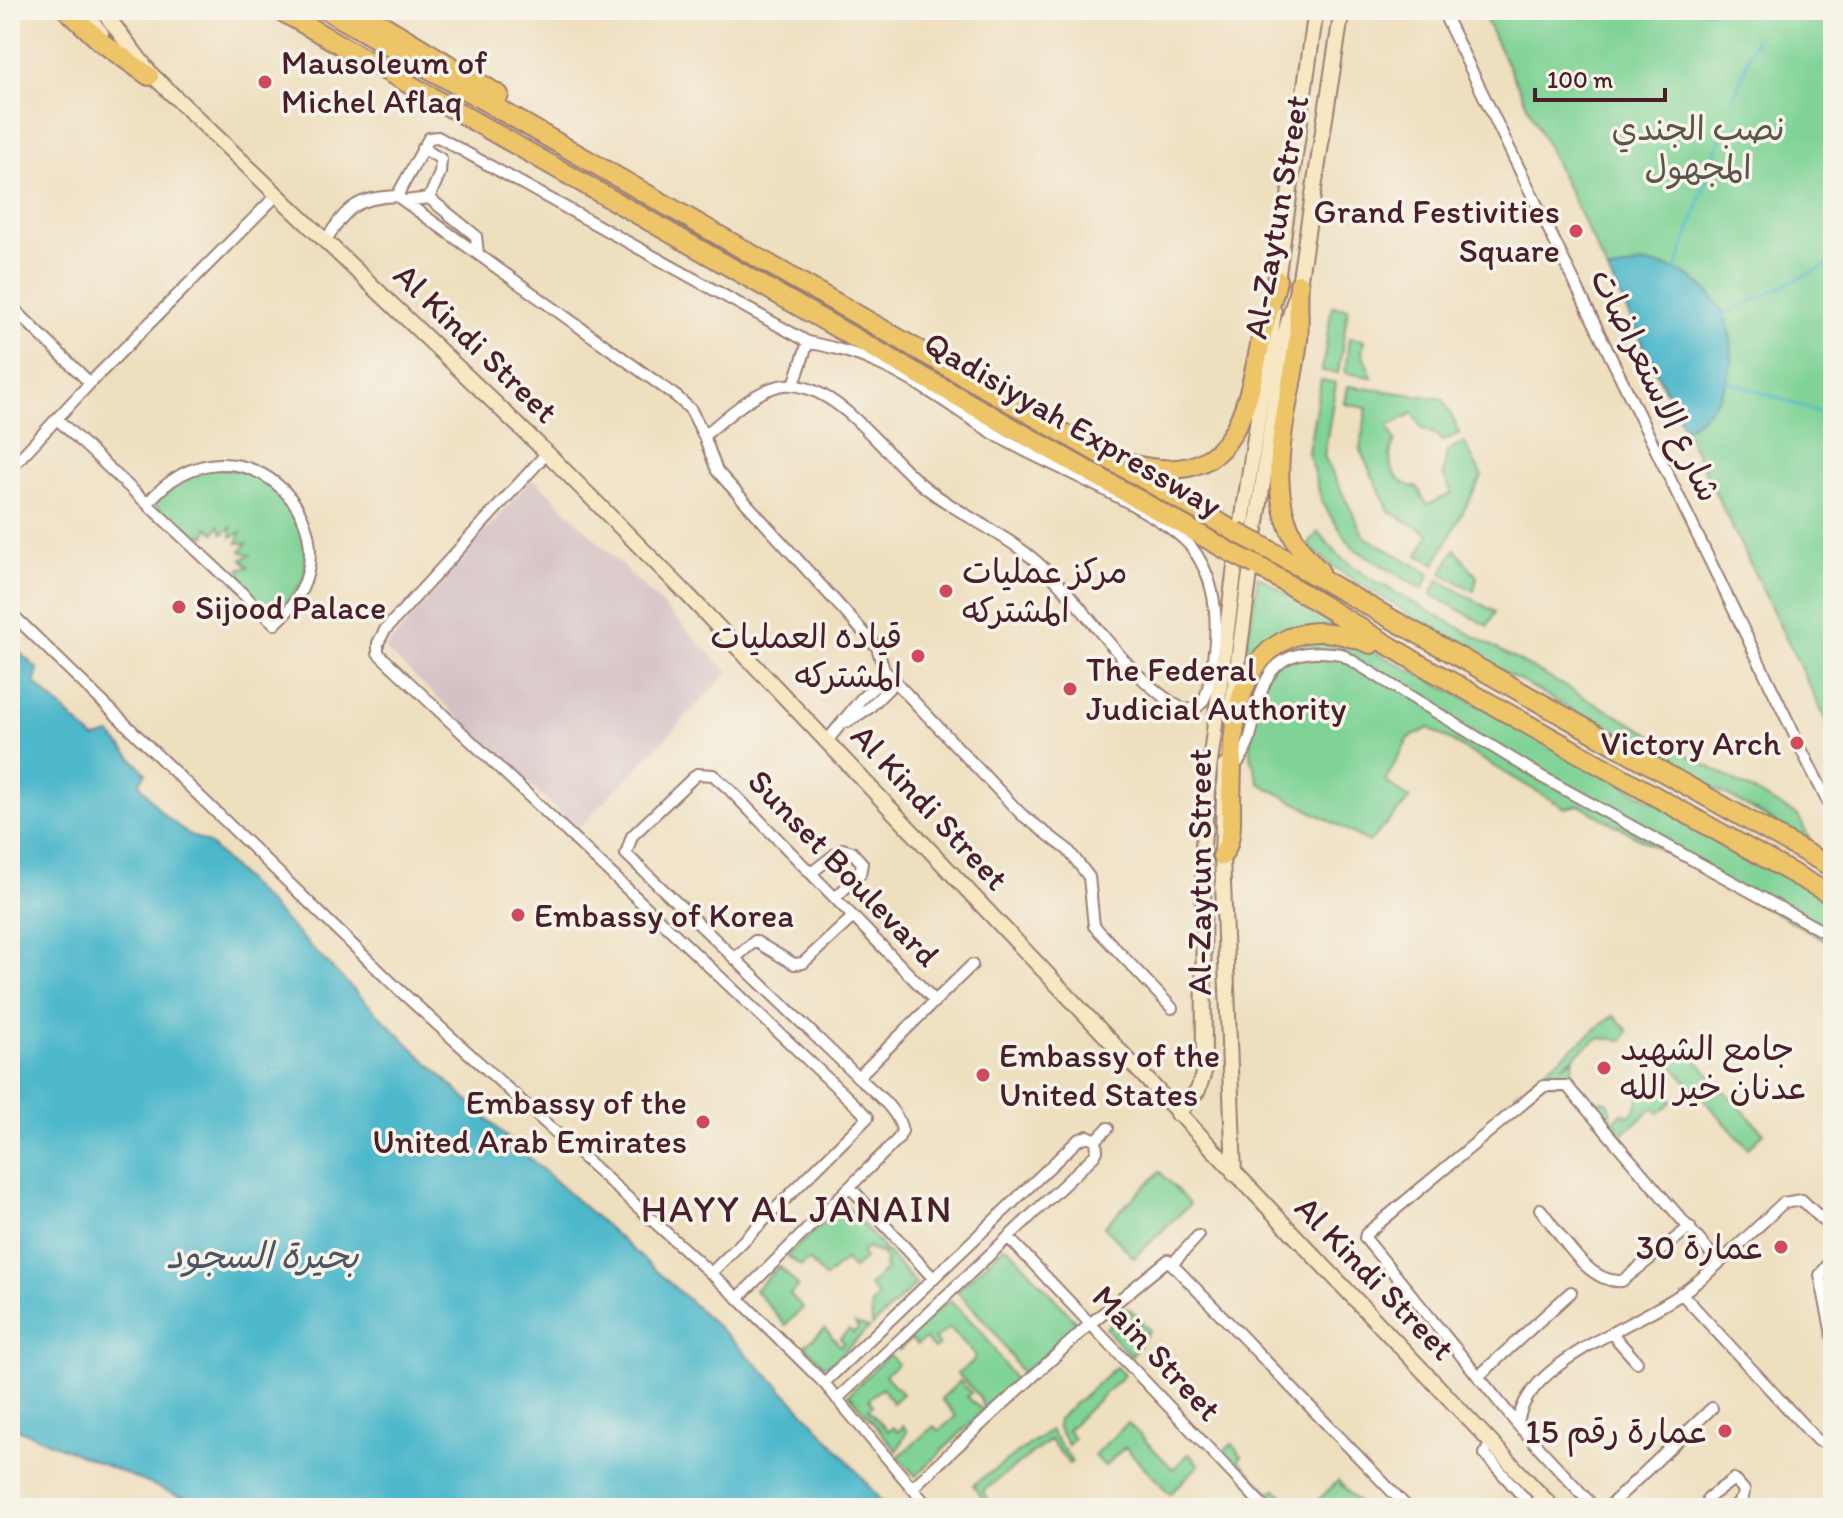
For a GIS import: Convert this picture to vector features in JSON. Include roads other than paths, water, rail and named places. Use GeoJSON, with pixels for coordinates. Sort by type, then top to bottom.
{"type":"FeatureCollection","features":[{"type":"Feature","properties":{"kind":"highway"},"geometry":{"type":"LineString","coordinates":[[67,10],[101,42],[149,76]]}},
{"type":"Feature","properties":{"kind":"highway","name":"Qadisiyyah Expressway"},"geometry":{"type":"LineString","coordinates":[[279,10],[1234,559],[1833,896]]}},
{"type":"Feature","properties":{"kind":"highway","name":"Qadisiyyah Expressway"},"geometry":{"type":"LineString","coordinates":[[326,10],[1112,459],[1248,532],[1346,592],[1833,868]]}},
{"type":"Feature","properties":{"kind":"highway"},"geometry":{"type":"LineString","coordinates":[[358,10],[519,107],[627,181]]}},
{"type":"Feature","properties":{"kind":"highway"},"geometry":{"type":"LineString","coordinates":[[1112,459],[1156,469],[1185,468],[1217,453],[1230,440],[1248,404],[1277,280]]}},
{"type":"Feature","properties":{"kind":"highway"},"geometry":{"type":"LineString","coordinates":[[1297,292],[1298,339],[1278,469],[1282,511],[1308,559],[1346,592]]}},
{"type":"Feature","properties":{"kind":"highway"},"geometry":{"type":"LineString","coordinates":[[1222,856],[1230,839],[1224,778],[1245,684],[1259,661],[1283,641],[1299,634],[1329,631],[1418,663]]}},
{"type":"Feature","properties":{"kind":"street","name":"Al Kindi Street"},"geometry":{"type":"LineString","coordinates":[[82,10],[99,31],[177,99]]}},
{"type":"Feature","properties":{"kind":"street","name":"Al Kindi Street"},"geometry":{"type":"LineString","coordinates":[[102,10],[127,46],[177,99],[547,453],[827,741],[1553,1508]]}},
{"type":"Feature","properties":{"kind":"street","name":"Al-Zaytun Street"},"geometry":{"type":"LineString","coordinates":[[1248,532],[1277,280],[1316,10]]}},
{"type":"Feature","properties":{"kind":"street","name":"Al-Zaytun Street"},"geometry":{"type":"LineString","coordinates":[[1248,532],[1284,337],[1297,292],[1342,10]]}},
{"type":"Feature","properties":{"kind":"street","name":"شارع الاستعراضات"},"geometry":{"type":"LineString","coordinates":[[1442,10],[1833,812]]}},
{"type":"Feature","properties":{"kind":"street"},"geometry":{"type":"LineString","coordinates":[[401,198],[422,148],[429,138],[438,137],[808,342],[857,355],[890,369],[1005,440],[1176,533],[1190,546],[1207,574],[1215,606],[1215,651],[1205,700],[1196,708],[1184,710],[1161,695],[1038,563],[920,484],[876,438],[827,400],[794,385],[781,385],[747,401],[704,436]]}},
{"type":"Feature","properties":{"kind":"street"},"geometry":{"type":"LineString","coordinates":[[422,148],[442,162],[429,198]]}},
{"type":"Feature","properties":{"kind":"street"},"geometry":{"type":"LineString","coordinates":[[10,469],[90,383],[277,195]]}},
{"type":"Feature","properties":{"kind":"street"},"geometry":{"type":"LineString","coordinates":[[325,241],[356,203],[369,197],[429,198],[476,236],[478,254]]}},
{"type":"Feature","properties":{"kind":"street"},"geometry":{"type":"LineString","coordinates":[[401,198],[691,410],[717,471],[877,647],[892,677],[1021,814],[1068,850],[1089,877],[1094,926],[1172,1008]]}},
{"type":"Feature","properties":{"kind":"street"},"geometry":{"type":"LineString","coordinates":[[1275,299],[1282,316],[1297,292]]}},
{"type":"Feature","properties":{"kind":"street"},"geometry":{"type":"LineString","coordinates":[[10,305],[90,383]]}},
{"type":"Feature","properties":{"kind":"street"},"geometry":{"type":"LineString","coordinates":[[794,385],[808,342]]}},
{"type":"Feature","properties":{"kind":"street"},"geometry":{"type":"LineString","coordinates":[[57,419],[147,504],[275,624],[291,610],[304,588],[311,562],[309,538],[302,514],[276,481],[244,466],[202,465],[162,485],[147,504]]}},
{"type":"Feature","properties":{"kind":"street"},"geometry":{"type":"LineString","coordinates":[[547,453],[385,630],[377,648],[378,653],[868,1117],[711,1273]]}},
{"type":"Feature","properties":{"kind":"street","name":"Al-Zaytun Street"},"geometry":{"type":"LineString","coordinates":[[1224,778],[1234,559]]}},
{"type":"Feature","properties":{"kind":"street","name":"Al-Zaytun Street"},"geometry":{"type":"LineString","coordinates":[[1177,1114],[1198,1090],[1204,1072],[1203,846],[1224,778],[1253,569]]}},
{"type":"Feature","properties":{"kind":"street"},"geometry":{"type":"LineString","coordinates":[[10,612],[396,987],[738,1298],[824,1383],[929,1508]]}},
{"type":"Feature","properties":{"kind":"street"},"geometry":{"type":"LineString","coordinates":[[1224,778],[1244,757],[1257,696],[1277,668],[1307,653],[1341,654],[1542,777],[1833,937]]}},
{"type":"Feature","properties":{"kind":"street"},"geometry":{"type":"LineString","coordinates":[[827,741],[842,725],[869,708],[892,677]]}},
{"type":"Feature","properties":{"kind":"street","name":"Sunset Boulevard"},"geometry":{"type":"LineString","coordinates":[[738,1298],[902,1131],[896,1116],[858,1077],[626,854],[632,836],[697,774],[713,775],[935,1001],[858,1077]]}},
{"type":"Feature","properties":{"kind":"street"},"geometry":{"type":"LineString","coordinates":[[811,873],[842,849],[857,856],[862,863],[860,874],[835,898]]}},
{"type":"Feature","properties":{"kind":"street","name":"Al-Zaytun Street"},"geometry":{"type":"LineString","coordinates":[[1222,856],[1234,1174]]}},
{"type":"Feature","properties":{"kind":"street"},"geometry":{"type":"LineString","coordinates":[[735,958],[755,941],[794,964],[803,963],[853,917]]}},
{"type":"Feature","properties":{"kind":"street"},"geometry":{"type":"LineString","coordinates":[[935,1001],[972,965]]}},
{"type":"Feature","properties":{"kind":"street"},"geometry":{"type":"LineString","coordinates":[[1595,1508],[1518,1425],[1365,1238],[1366,1234],[1544,1086],[1567,1086],[1719,1263]]}},
{"type":"Feature","properties":{"kind":"street"},"geometry":{"type":"LineString","coordinates":[[1096,1140],[1108,1128]]}},
{"type":"Feature","properties":{"kind":"street"},"geometry":{"type":"LineString","coordinates":[[824,1383],[1078,1140],[1088,1136],[1096,1140]]}},
{"type":"Feature","properties":{"kind":"street"},"geometry":{"type":"LineString","coordinates":[[837,1399],[1094,1156],[1096,1140]]}},
{"type":"Feature","properties":{"kind":"street"},"geometry":{"type":"LineString","coordinates":[[850,1187],[933,1279],[934,1293],[948,1293]]}},
{"type":"Feature","properties":{"kind":"street"},"geometry":{"type":"LineString","coordinates":[[1518,1425],[1522,1406],[1547,1374],[1560,1363],[1681,1293],[1789,1200],[1802,1200],[1833,1230]]}},
{"type":"Feature","properties":{"kind":"street"},"geometry":{"type":"LineString","coordinates":[[1540,1209],[1596,1277],[1610,1282],[1622,1281],[1690,1227]]}},
{"type":"Feature","properties":{"kind":"street","name":"Main Street"},"geometry":{"type":"LineString","coordinates":[[992,1222],[994,1236],[1008,1237],[1265,1508]]}},
{"type":"Feature","properties":{"kind":"street"},"geometry":{"type":"LineString","coordinates":[[1173,1263],[1198,1236]]}},
{"type":"Feature","properties":{"kind":"street"},"geometry":{"type":"LineString","coordinates":[[1833,1258],[1820,1275],[1833,1339]]}},
{"type":"Feature","properties":{"kind":"street"},"geometry":{"type":"LineString","coordinates":[[912,1488],[1091,1323],[1164,1261],[1173,1263],[1408,1508]]}},
{"type":"Feature","properties":{"kind":"street"},"geometry":{"type":"LineString","coordinates":[[1480,1375],[1571,1292]]}},
{"type":"Feature","properties":{"kind":"street"},"geometry":{"type":"LineString","coordinates":[[1681,1293],[1817,1440],[1823,1442],[1833,1433]]}},
{"type":"Feature","properties":{"kind":"street"},"geometry":{"type":"LineString","coordinates":[[875,1334],[889,1350]]}},
{"type":"Feature","properties":{"kind":"street"},"geometry":{"type":"LineString","coordinates":[[1613,1335],[1637,1362]]}},
{"type":"Feature","properties":{"kind":"street"},"geometry":{"type":"LineString","coordinates":[[1607,1508],[1712,1408]]}},
{"type":"Feature","properties":{"kind":"street"},"geometry":{"type":"LineString","coordinates":[[1491,1442],[1485,1454],[1533,1508]]}},
{"type":"Feature","properties":{"kind":"street"},"geometry":{"type":"LineString","coordinates":[[1707,1508],[1708,1498],[1734,1479],[1744,1490],[1743,1497],[1733,1508]]}},
{"type":"Feature","properties":{"kind":"water"},"geometry":{"type":"Polygon","coordinates":[[[1641,264],[1673,269],[1699,283],[1718,304],[1729,330],[1732,357],[1726,384],[1710,409],[1684,429],[1608,272],[1641,264]]]}},
{"type":"Feature","properties":{"kind":"water","name":"بحيرة السجود"},"geometry":{"type":"Polygon","coordinates":[[[10,644],[38,669],[35,683],[94,739],[110,734],[146,773],[139,783],[161,812],[186,833],[208,843],[453,1087],[764,1371],[848,1460],[886,1508],[208,1508],[10,1426],[10,644]]]}},
{"type":"Feature","properties":{"kind":"waterway"},"geometry":{"type":"LineString","coordinates":[[1734,98],[1755,39]]}},
{"type":"Feature","properties":{"kind":"waterway"},"geometry":{"type":"LineString","coordinates":[[1676,270],[1724,128]]}},
{"type":"Feature","properties":{"kind":"waterway"},"geometry":{"type":"LineString","coordinates":[[1724,315],[1833,262]]}},
{"type":"Feature","properties":{"kind":"waterway"},"geometry":{"type":"LineString","coordinates":[[1727,381],[1833,417]]}},
{"type":"Feature","properties":{"kind":"place","name":"Mausoleum of Michel Aflaq"},"geometry":{"type":"Point","coordinates":[265,82]}},
{"type":"Feature","properties":{"kind":"place","name":"Grand Festivities Square"},"geometry":{"type":"Point","coordinates":[1576,231]}},
{"type":"Feature","properties":{"kind":"place","name":"مركز عمليات المشتركه"},"geometry":{"type":"Point","coordinates":[946,591]}},
{"type":"Feature","properties":{"kind":"place","name":"Sijood Palace"},"geometry":{"type":"Point","coordinates":[179,607]}},
{"type":"Feature","properties":{"kind":"place","name":"قياده العمليات المشتركه"},"geometry":{"type":"Point","coordinates":[918,656]}},
{"type":"Feature","properties":{"kind":"place","name":"The Federal Judicial Authority"},"geometry":{"type":"Point","coordinates":[1070,689]}},
{"type":"Feature","properties":{"kind":"place","name":"Victory Arch"},"geometry":{"type":"Point","coordinates":[1797,743]}},
{"type":"Feature","properties":{"kind":"place","name":"Embassy of Korea"},"geometry":{"type":"Point","coordinates":[518,915]}},
{"type":"Feature","properties":{"kind":"place","name":"جامع الشهيد عدنان خير الله"},"geometry":{"type":"Point","coordinates":[1604,1068]}},
{"type":"Feature","properties":{"kind":"place","name":"Embassy of the United States"},"geometry":{"type":"Point","coordinates":[983,1075]}},
{"type":"Feature","properties":{"kind":"place","name":"Embassy of the United Arab Emirates"},"geometry":{"type":"Point","coordinates":[703,1122]}},
{"type":"Feature","properties":{"kind":"place","name":"عمارة 30"},"geometry":{"type":"Point","coordinates":[1781,1247]}},
{"type":"Feature","properties":{"kind":"place","name":"عمارة رقم 15"},"geometry":{"type":"Point","coordinates":[1725,1431]}},
{"type":"Feature","properties":{"kind":"district","name":"HAYY AL JANAIN"},"geometry":{"type":"Point","coordinates":[797,1209]}},
{"type":"Feature","properties":{"kind":"park label","name":"نصب الجندي المجهول"},"geometry":{"type":"Point","coordinates":[1698,148]}}]}
